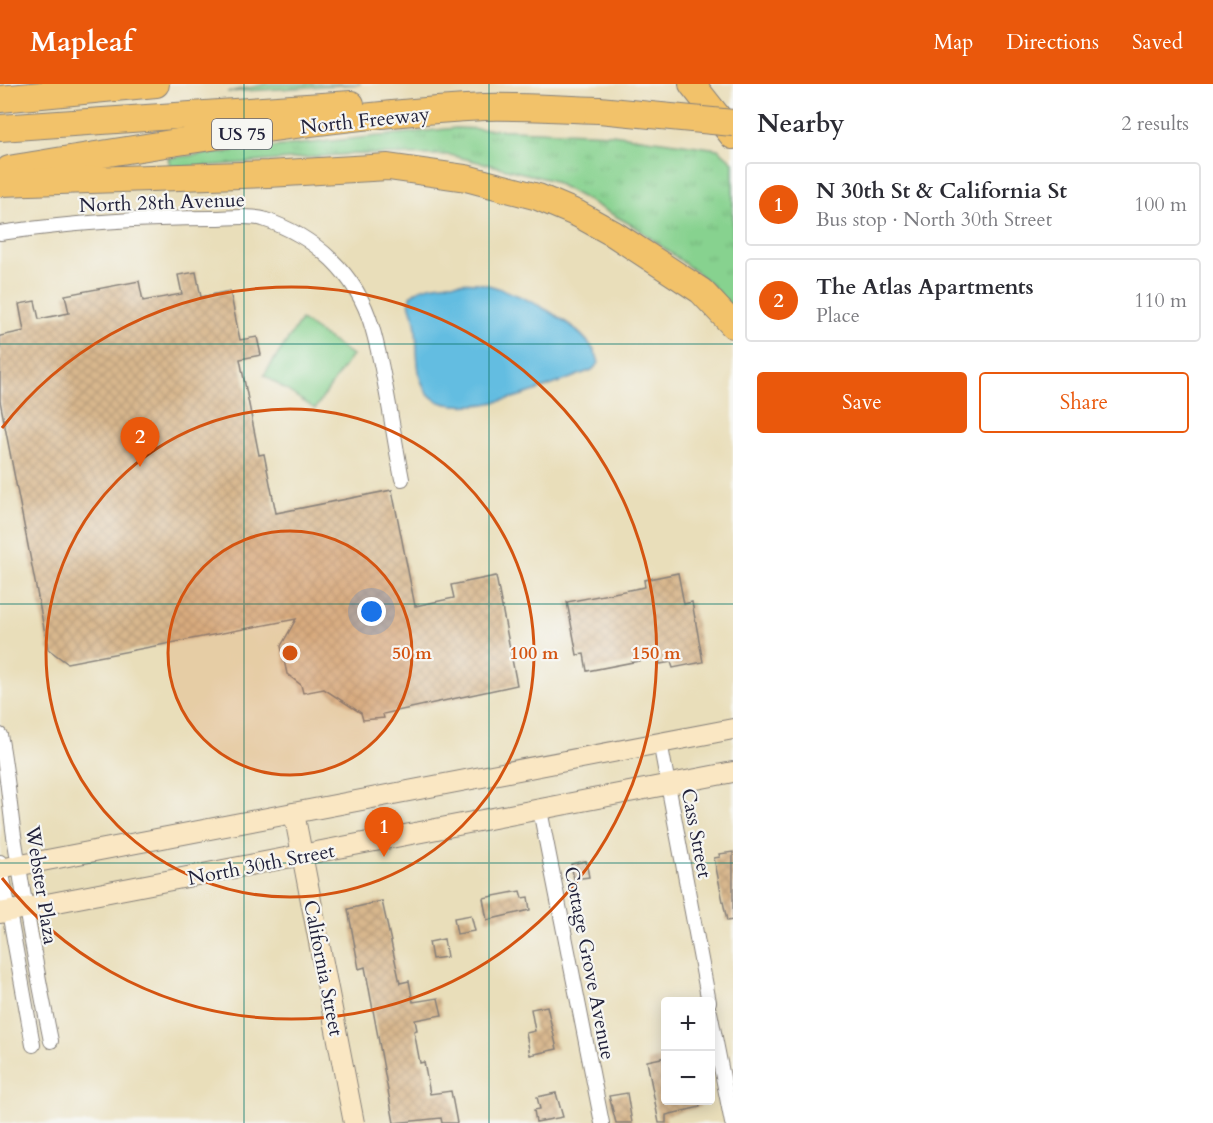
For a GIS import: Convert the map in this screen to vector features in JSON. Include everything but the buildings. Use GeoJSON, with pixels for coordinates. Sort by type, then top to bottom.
{"type":"FeatureCollection","features":[{"type":"Feature","properties":{"kind":"highway"},"geometry":{"type":"LineString","coordinates":[[0,99],[156,84]]}},
{"type":"Feature","properties":{"kind":"highway"},"geometry":{"type":"LineString","coordinates":[[692,84],[733,136]]}},
{"type":"Feature","properties":{"kind":"highway"},"geometry":{"type":"LineString","coordinates":[[0,128],[370,103],[486,107]]}},
{"type":"Feature","properties":{"kind":"highway","name":"North Freeway"},"geometry":{"type":"LineString","coordinates":[[0,170],[354,119],[486,107],[599,110],[733,123]]}},
{"type":"Feature","properties":{"kind":"highway"},"geometry":{"type":"LineString","coordinates":[[0,183],[268,174],[388,167],[466,178],[538,197],[596,224],[701,291],[733,325]]}},
{"type":"Feature","properties":{"kind":"main road"},"geometry":{"type":"LineString","coordinates":[[5,866],[733,729]]}},
{"type":"Feature","properties":{"kind":"main road","name":"North 30th Street"},"geometry":{"type":"LineString","coordinates":[[11,911],[733,772]]}},
{"type":"Feature","properties":{"kind":"main road","name":"California Street"},"geometry":{"type":"LineString","coordinates":[[294,813],[354,1123]]}},
{"type":"Feature","properties":{"kind":"street","name":"North 28th Avenue"},"geometry":{"type":"LineString","coordinates":[[0,233],[104,222],[261,218],[297,233],[333,258],[356,290],[372,326],[402,478]]}},
{"type":"Feature","properties":{"kind":"street","name":"Webster Plaza"},"geometry":{"type":"LineString","coordinates":[[0,735],[9,777],[5,866],[33,1045]]}},
{"type":"Feature","properties":{"kind":"street","name":"Cass Street"},"geometry":{"type":"LineString","coordinates":[[660,742],[708,997]]}},
{"type":"Feature","properties":{"kind":"street","name":"Cottage Grove Avenue"},"geometry":{"type":"LineString","coordinates":[[540,810],[602,1123]]}},
{"type":"Feature","properties":{"kind":"street","name":"Webster Plaza"},"geometry":{"type":"LineString","coordinates":[[11,911],[51,1041]]}},
{"type":"Feature","properties":{"kind":"street"},"geometry":{"type":"LineString","coordinates":[[715,1033],[732,1123]]}},
{"type":"Feature","properties":{"kind":"green space"},"geometry":{"type":"Polygon","coordinates":[[[268,84],[361,84],[227,92],[268,84]]]}},
{"type":"Feature","properties":{"kind":"green space"},"geometry":{"type":"Polygon","coordinates":[[[456,128],[612,134],[718,149],[733,162],[733,309],[708,281],[637,228],[551,180],[450,155],[350,154],[171,169],[168,158],[456,128]]]}},
{"type":"Feature","properties":{"kind":"green space"},"geometry":{"type":"Polygon","coordinates":[[[301,320],[352,355],[315,409],[264,375],[301,320]]]}},
{"type":"Feature","properties":{"kind":"water"},"geometry":{"type":"Polygon","coordinates":[[[449,283],[492,286],[510,292],[548,311],[582,336],[593,349],[599,363],[592,370],[501,401],[464,405],[447,404],[435,400],[421,382],[415,322],[410,299],[415,292],[424,288],[449,283]]]}},
{"type":"Feature","properties":{"kind":"place","name":"The Atlas Apartments"},"geometry":{"type":"Point","coordinates":[140,467]}},
{"type":"Feature","properties":{"kind":"place","name":"N 30th St & California St"},"geometry":{"type":"Point","coordinates":[384,857]}}]}
